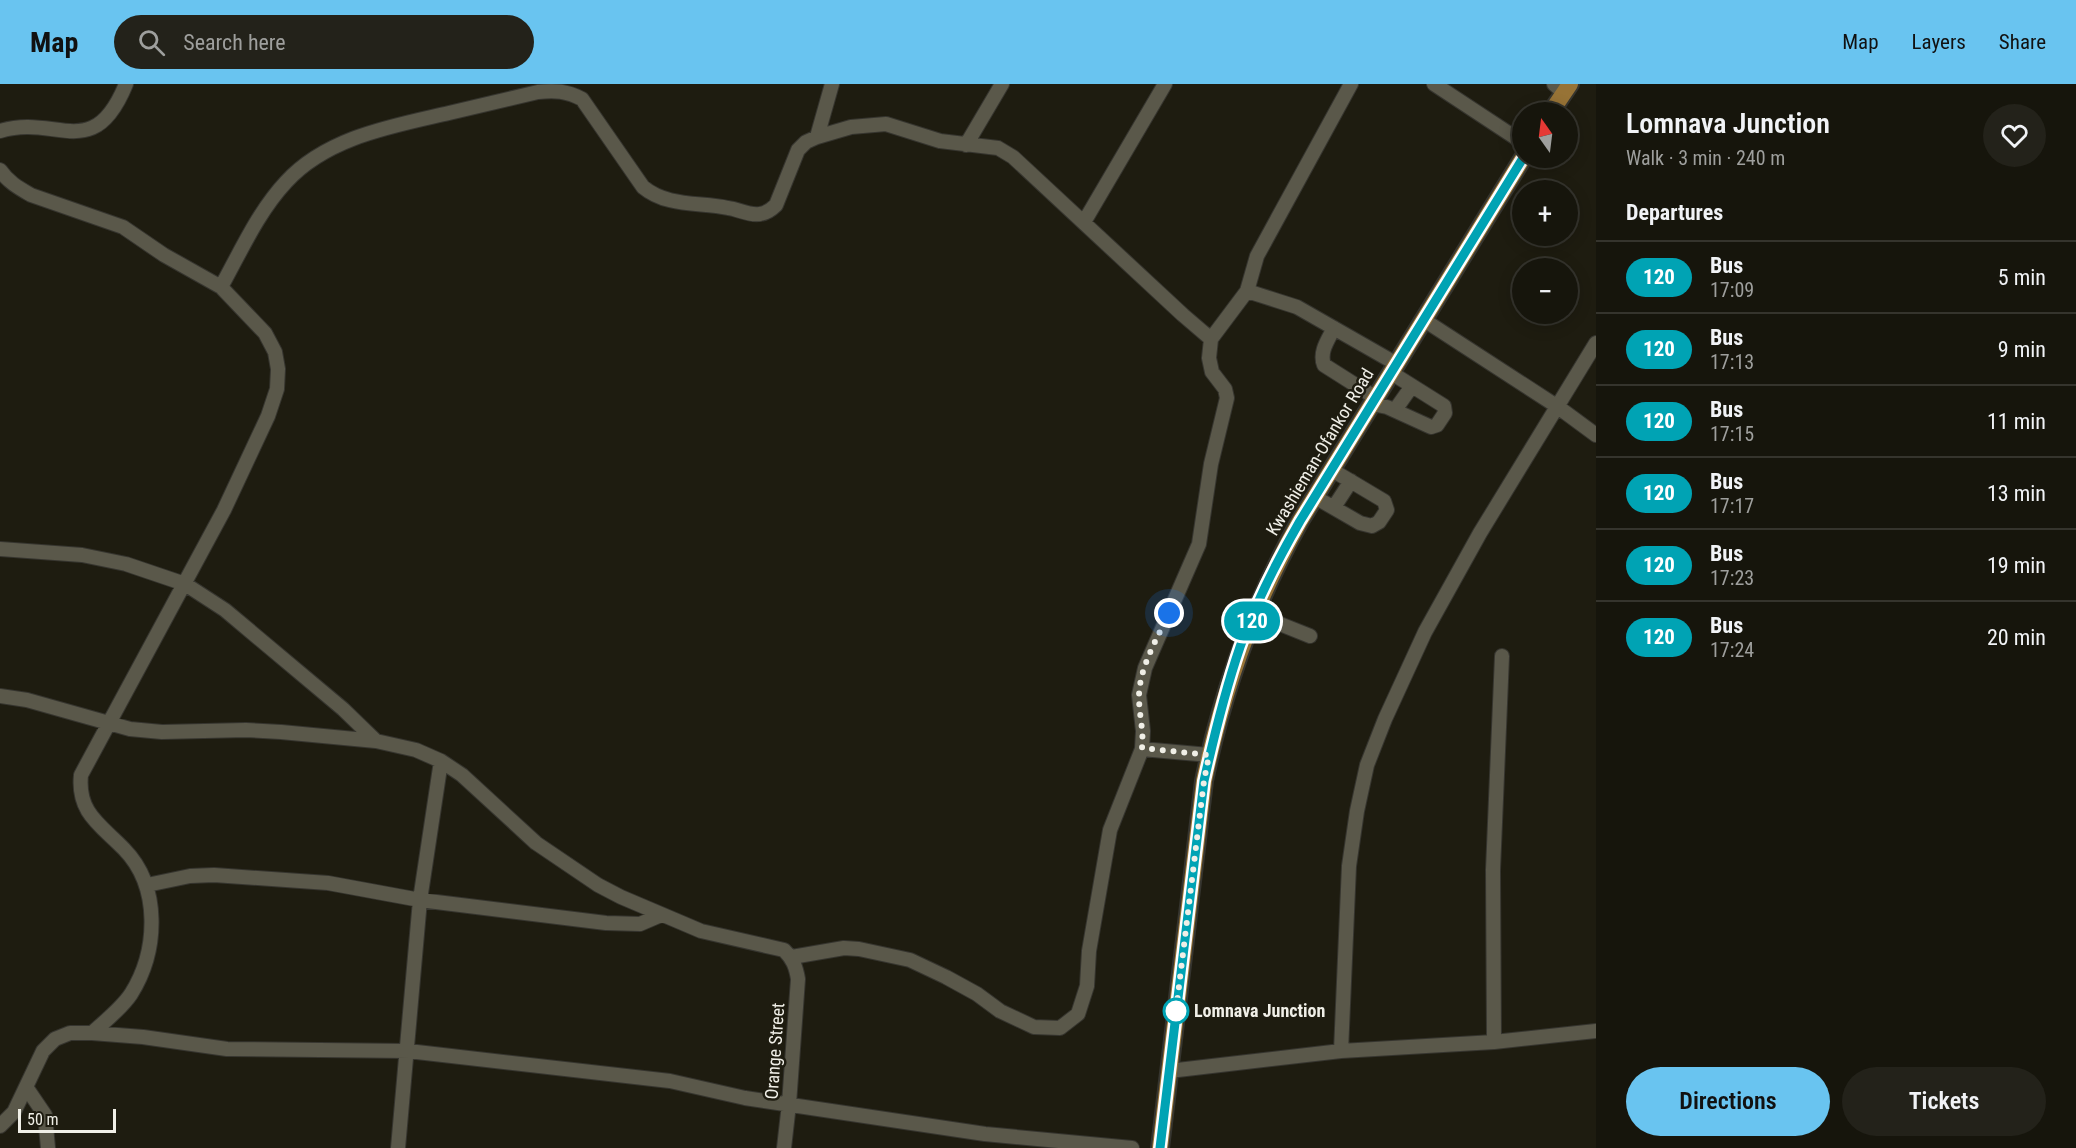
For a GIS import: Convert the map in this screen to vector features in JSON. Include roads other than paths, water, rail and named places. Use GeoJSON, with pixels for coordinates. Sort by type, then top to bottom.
{"type":"FeatureCollection","features":[{"type":"Feature","properties":{"kind":"main road"},"geometry":{"type":"LineString","coordinates":[[1555,102],[1562,87]]}},
{"type":"Feature","properties":{"kind":"main road","name":"Kwashieman-Ofankor Road"},"geometry":{"type":"LineString","coordinates":[[1160,1148],[1204,781],[1209,755],[1240,646],[1280,557],[1517,168]]}},
{"type":"Feature","properties":{"kind":"street"},"geometry":{"type":"LineString","coordinates":[[0,131],[12,128],[34,128],[73,132],[94,127],[108,118],[118,104],[126,84]]}},
{"type":"Feature","properties":{"kind":"street"},"geometry":{"type":"LineString","coordinates":[[817,137],[832,84]]}},
{"type":"Feature","properties":{"kind":"street"},"geometry":{"type":"LineString","coordinates":[[966,145],[1002,84]]}},
{"type":"Feature","properties":{"kind":"street"},"geometry":{"type":"LineString","coordinates":[[1084,222],[1165,84]]}},
{"type":"Feature","properties":{"kind":"street"},"geometry":{"type":"LineString","coordinates":[[0,696],[27,700],[130,729],[162,732],[246,730],[376,741],[416,750],[441,761],[483,793],[536,843],[598,885],[661,915],[723,937],[776,947],[792,957],[844,948],[910,960],[946,977],[1000,1011],[1034,1027],[1060,1028],[1078,1014],[1087,986],[1089,951],[1106,848],[1116,810],[1142,748],[1143,731],[1139,695],[1144,668],[1199,544],[1211,464],[1227,398],[1225,389],[1212,372],[1209,358],[1211,339],[1247,291],[1257,256],[1351,84]]}},
{"type":"Feature","properties":{"kind":"street"},"geometry":{"type":"LineString","coordinates":[[1434,84],[1512,135]]}},
{"type":"Feature","properties":{"kind":"street"},"geometry":{"type":"LineString","coordinates":[[220,287],[269,203],[288,180],[316,158],[347,141],[387,127],[538,92],[556,90],[570,92],[582,99],[643,187],[650,193],[676,202],[729,208],[754,214],[762,214],[773,208],[798,150],[806,142],[851,127],[886,124],[940,141],[988,146],[1006,151],[1211,339]]}},
{"type":"Feature","properties":{"kind":"street"},"geometry":{"type":"LineString","coordinates":[[0,170],[18,188],[31,195],[123,227],[164,255],[220,287],[265,333],[275,352],[278,369],[277,389],[268,416],[224,510],[81,775],[80,790],[84,805],[108,836],[125,850],[147,885],[153,922],[142,969],[131,994],[92,1033]]}},
{"type":"Feature","properties":{"kind":"street"},"geometry":{"type":"LineString","coordinates":[[1247,291],[1297,307],[1334,328],[1393,368],[1412,386],[1444,406],[1445,413],[1437,425],[1431,426],[1374,401],[1323,365],[1321,358],[1323,350],[1334,328]]}},
{"type":"Feature","properties":{"kind":"street"},"geometry":{"type":"LineString","coordinates":[[1424,320],[1558,407],[1596,435]]}},
{"type":"Feature","properties":{"kind":"street"},"geometry":{"type":"LineString","coordinates":[[1341,1051],[1349,866],[1367,765],[1385,719],[1425,632],[1480,533],[1596,343]]}},
{"type":"Feature","properties":{"kind":"street"},"geometry":{"type":"LineString","coordinates":[[1395,410],[1412,386]]}},
{"type":"Feature","properties":{"kind":"street"},"geometry":{"type":"LineString","coordinates":[[1315,497],[1360,522],[1372,526],[1379,522],[1387,510],[1384,501],[1332,470]]}},
{"type":"Feature","properties":{"kind":"street"},"geometry":{"type":"LineString","coordinates":[[1334,507],[1351,481]]}},
{"type":"Feature","properties":{"kind":"street"},"geometry":{"type":"LineString","coordinates":[[0,549],[82,555],[126,564],[185,584],[225,610],[343,709],[376,741]]}},
{"type":"Feature","properties":{"kind":"street"},"geometry":{"type":"LineString","coordinates":[[1255,614],[1310,636]]}},
{"type":"Feature","properties":{"kind":"street"},"geometry":{"type":"LineString","coordinates":[[1494,1042],[1493,870],[1502,656]]}},
{"type":"Feature","properties":{"kind":"street"},"geometry":{"type":"LineString","coordinates":[[1142,748],[1209,755]]}},
{"type":"Feature","properties":{"kind":"street"},"geometry":{"type":"LineString","coordinates":[[398,1148],[420,900],[441,761]]}},
{"type":"Feature","properties":{"kind":"street"},"geometry":{"type":"LineString","coordinates":[[147,885],[190,876],[225,876],[321,882],[420,900],[629,925],[650,921],[661,915]]}},
{"type":"Feature","properties":{"kind":"street","name":"Orange Street"},"geometry":{"type":"LineString","coordinates":[[784,1148],[798,979],[792,957]]}},
{"type":"Feature","properties":{"kind":"street"},"geometry":{"type":"LineString","coordinates":[[1169,1071],[1341,1051],[1494,1042],[1596,1031]]}},
{"type":"Feature","properties":{"kind":"street"},"geometry":{"type":"LineString","coordinates":[[0,1126],[14,1112],[44,1051],[55,1039],[70,1033],[92,1033],[143,1037],[227,1049],[408,1051],[670,1081],[745,1098],[985,1134],[1132,1148]]}},
{"type":"Feature","properties":{"kind":"street"},"geometry":{"type":"LineString","coordinates":[[26,1087],[45,1115],[48,1148]]}},
{"type":"Feature","properties":{"kind":"place","name":"Lomnava Junction"},"geometry":{"type":"Point","coordinates":[1176,1011]}}]}
